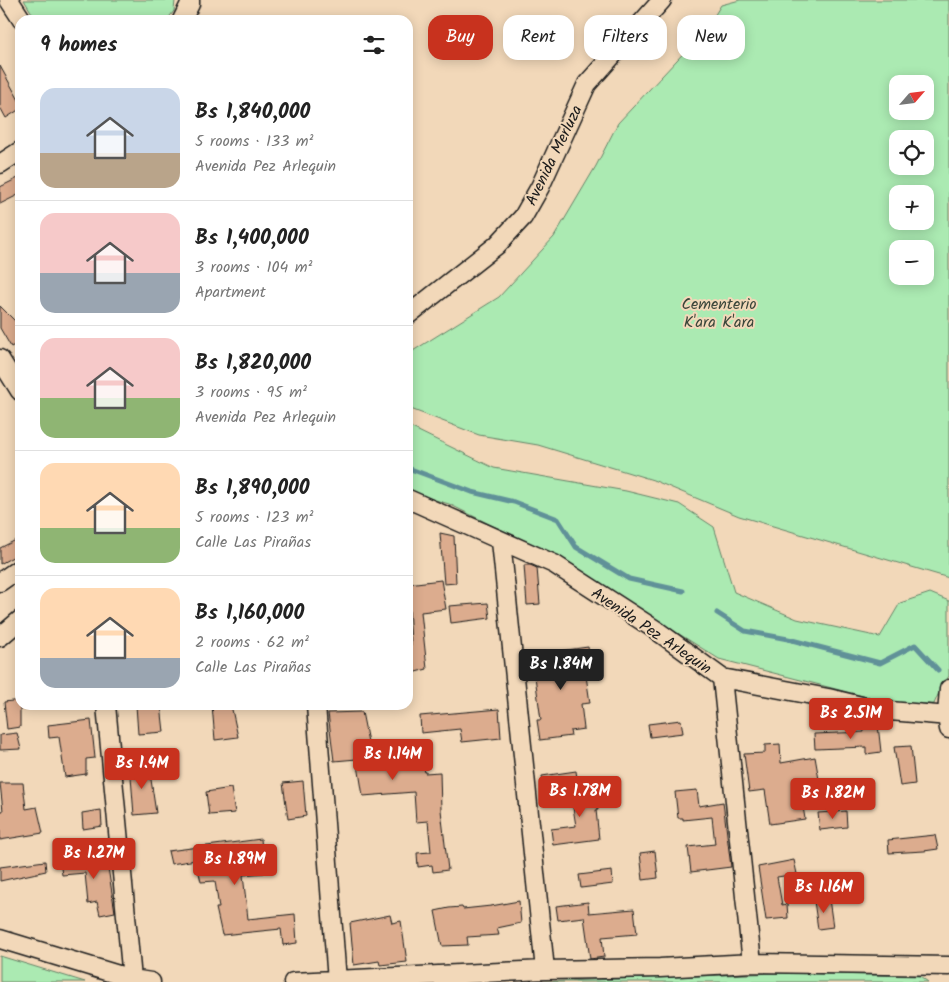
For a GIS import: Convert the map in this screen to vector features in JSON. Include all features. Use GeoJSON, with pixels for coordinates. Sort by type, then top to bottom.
{"type":"FeatureCollection","features":[{"type":"Feature","properties":{"kind":"street"},"geometry":{"type":"LineString","coordinates":[[9,0],[19,15]]}},
{"type":"Feature","properties":{"kind":"street"},"geometry":{"type":"LineString","coordinates":[[184,15],[190,0]]}},
{"type":"Feature","properties":{"kind":"street","name":"Avenida Merluza"},"geometry":{"type":"LineString","coordinates":[[413,311],[497,245],[523,217],[540,187],[587,84],[662,0]]}},
{"type":"Feature","properties":{"kind":"street"},"geometry":{"type":"LineString","coordinates":[[0,164],[15,154]]}},
{"type":"Feature","properties":{"kind":"street"},"geometry":{"type":"LineString","coordinates":[[7,368],[15,382]]}},
{"type":"Feature","properties":{"kind":"street","name":"Avenida Pez Arlequin"},"geometry":{"type":"LineString","coordinates":[[413,500],[554,564],[656,630],[722,678],[828,698],[878,710],[949,720],[949,689]]}},
{"type":"Feature","properties":{"kind":"street"},"geometry":{"type":"LineString","coordinates":[[501,541],[545,970]]}},
{"type":"Feature","properties":{"kind":"street"},"geometry":{"type":"LineString","coordinates":[[0,582],[15,572]]}},
{"type":"Feature","properties":{"kind":"street"},"geometry":{"type":"LineString","coordinates":[[0,637],[15,624]]}},
{"type":"Feature","properties":{"kind":"street"},"geometry":{"type":"LineString","coordinates":[[722,678],[752,963]]}},
{"type":"Feature","properties":{"kind":"street"},"geometry":{"type":"LineString","coordinates":[[106,710],[132,979]]}},
{"type":"Feature","properties":{"kind":"street"},"geometry":{"type":"LineString","coordinates":[[316,710],[338,981]]}},
{"type":"Feature","properties":{"kind":"street"},"geometry":{"type":"LineString","coordinates":[[0,939],[132,979],[151,982]]}},
{"type":"Feature","properties":{"kind":"street"},"geometry":{"type":"LineString","coordinates":[[293,982],[545,970],[660,968],[752,963],[949,966]]}},
{"type":"Feature","properties":{"kind":"green space"},"geometry":{"type":"Polygon","coordinates":[[[24,0],[175,0],[174,11],[171,15],[33,15],[24,0]]]}},
{"type":"Feature","properties":{"kind":"green space","name":"Cementerio K'ara K'ara"},"geometry":{"type":"Polygon","coordinates":[[[740,0],[949,0],[949,578],[739,516],[653,480],[538,445],[479,435],[413,410],[413,351],[499,297],[554,237],[596,166],[618,123],[677,60],[745,60],[745,15],[715,15],[721,5],[740,0]]]}},
{"type":"Feature","properties":{"kind":"green space"},"geometry":{"type":"Polygon","coordinates":[[[413,428],[494,468],[626,491],[679,504],[714,527],[734,592],[797,619],[880,637],[900,603],[930,593],[949,601],[949,676],[934,704],[894,704],[719,659],[561,560],[449,504],[413,493],[413,428]]]}},
{"type":"Feature","properties":{"kind":"green space"},"geometry":{"type":"Polygon","coordinates":[[[0,956],[85,982],[0,982],[0,956]]]}},
{"type":"Feature","properties":{"kind":"green space"},"geometry":{"type":"Polygon","coordinates":[[[777,973],[920,976],[928,982],[538,982],[777,973]]]}},
{"type":"Feature","properties":{"kind":"building"},"geometry":{"type":"Polygon","coordinates":[[[0,66],[15,93],[15,112],[6,118],[0,107],[0,66]]]}},
{"type":"Feature","properties":{"kind":"building"},"geometry":{"type":"Polygon","coordinates":[[[15,180],[15,196],[0,204],[0,187],[15,180]]]}},
{"type":"Feature","properties":{"kind":"building"},"geometry":{"type":"Polygon","coordinates":[[[0,306],[15,321],[15,345],[11,347],[0,328],[0,306]]]}},
{"type":"Feature","properties":{"kind":"building"},"geometry":{"type":"Polygon","coordinates":[[[440,533],[454,536],[456,583],[444,584],[440,533]]]}},
{"type":"Feature","properties":{"kind":"building"},"geometry":{"type":"Polygon","coordinates":[[[15,540],[15,556],[0,564],[0,548],[15,540]]]}},
{"type":"Feature","properties":{"kind":"building"},"geometry":{"type":"Polygon","coordinates":[[[524,565],[537,568],[540,604],[527,605],[524,565]]]}},
{"type":"Feature","properties":{"kind":"building"},"geometry":{"type":"Polygon","coordinates":[[[441,580],[446,609],[421,612],[427,669],[413,673],[413,583],[441,580]]]}},
{"type":"Feature","properties":{"kind":"building"},"geometry":{"type":"Polygon","coordinates":[[[488,603],[490,618],[451,623],[449,606],[488,603]]]}},
{"type":"Feature","properties":{"kind":"building"},"geometry":{"type":"Polygon","coordinates":[[[588,647],[591,668],[585,669],[590,703],[581,704],[584,729],[570,731],[571,736],[540,740],[537,720],[541,720],[532,655],[588,647]]]}},
{"type":"Feature","properties":{"kind":"building"},"geometry":{"type":"Polygon","coordinates":[[[15,701],[15,710],[20,710],[20,727],[7,729],[4,702],[15,701]]]}},
{"type":"Feature","properties":{"kind":"building"},"geometry":{"type":"Polygon","coordinates":[[[499,709],[501,738],[462,742],[460,729],[421,733],[420,716],[499,709]]]}},
{"type":"Feature","properties":{"kind":"building"},"geometry":{"type":"Polygon","coordinates":[[[136,710],[162,710],[164,732],[138,734],[136,710]]]}},
{"type":"Feature","properties":{"kind":"building"},"geometry":{"type":"Polygon","coordinates":[[[212,710],[232,710],[238,737],[215,740],[212,710]]]}},
{"type":"Feature","properties":{"kind":"building"},"geometry":{"type":"Polygon","coordinates":[[[362,712],[373,767],[423,762],[425,773],[440,772],[441,810],[448,870],[433,872],[432,865],[418,867],[417,853],[431,852],[428,821],[416,822],[414,792],[363,796],[357,759],[334,761],[328,713],[362,712]]]}},
{"type":"Feature","properties":{"kind":"building"},"geometry":{"type":"Polygon","coordinates":[[[91,720],[95,758],[86,759],[86,774],[65,777],[59,737],[49,738],[48,725],[91,720]]]}},
{"type":"Feature","properties":{"kind":"building"},"geometry":{"type":"Polygon","coordinates":[[[681,720],[683,733],[650,737],[648,724],[681,720]]]}},
{"type":"Feature","properties":{"kind":"building"},"geometry":{"type":"Polygon","coordinates":[[[878,725],[881,752],[866,754],[866,747],[815,749],[814,734],[864,732],[863,727],[878,725]]]}},
{"type":"Feature","properties":{"kind":"building"},"geometry":{"type":"Polygon","coordinates":[[[17,733],[21,749],[0,750],[0,735],[17,733]]]}},
{"type":"Feature","properties":{"kind":"building"},"geometry":{"type":"Polygon","coordinates":[[[780,744],[781,763],[815,757],[820,785],[800,788],[805,819],[770,824],[765,790],[749,792],[744,754],[765,753],[765,745],[780,744]]]}},
{"type":"Feature","properties":{"kind":"building"},"geometry":{"type":"Polygon","coordinates":[[[911,746],[915,784],[900,786],[894,747],[911,746]]]}},
{"type":"Feature","properties":{"kind":"building"},"geometry":{"type":"Polygon","coordinates":[[[145,761],[146,774],[150,773],[156,813],[134,815],[130,764],[145,761]]]}},
{"type":"Feature","properties":{"kind":"building"},"geometry":{"type":"Polygon","coordinates":[[[576,771],[578,785],[544,789],[542,776],[576,771]]]}},
{"type":"Feature","properties":{"kind":"building"},"geometry":{"type":"Polygon","coordinates":[[[303,781],[306,816],[288,819],[283,783],[303,781]]]}},
{"type":"Feature","properties":{"kind":"building"},"geometry":{"type":"Polygon","coordinates":[[[0,783],[23,783],[26,809],[37,807],[43,833],[0,840],[0,811],[3,811],[0,783]]]}},
{"type":"Feature","properties":{"kind":"building"},"geometry":{"type":"Polygon","coordinates":[[[595,785],[599,839],[553,845],[551,829],[576,826],[570,789],[595,785]]]}},
{"type":"Feature","properties":{"kind":"building"},"geometry":{"type":"Polygon","coordinates":[[[231,788],[235,813],[209,815],[206,792],[231,788]]]}},
{"type":"Feature","properties":{"kind":"building"},"geometry":{"type":"Polygon","coordinates":[[[697,790],[699,806],[723,802],[731,867],[691,872],[688,847],[715,844],[712,817],[683,820],[683,818],[678,818],[675,792],[697,790]]]}},
{"type":"Feature","properties":{"kind":"building"},"geometry":{"type":"Polygon","coordinates":[[[101,810],[102,826],[83,829],[82,813],[101,810]]]}},
{"type":"Feature","properties":{"kind":"building"},"geometry":{"type":"Polygon","coordinates":[[[846,811],[847,827],[820,830],[818,813],[846,811]]]}},
{"type":"Feature","properties":{"kind":"building"},"geometry":{"type":"Polygon","coordinates":[[[935,835],[938,849],[889,853],[888,840],[935,835]]]}},
{"type":"Feature","properties":{"kind":"building"},"geometry":{"type":"Polygon","coordinates":[[[261,839],[264,873],[243,875],[248,919],[295,914],[297,943],[283,945],[281,929],[222,935],[216,908],[219,908],[215,881],[201,882],[196,860],[171,864],[168,851],[261,839]]]}},
{"type":"Feature","properties":{"kind":"building"},"geometry":{"type":"Polygon","coordinates":[[[655,851],[658,878],[643,880],[640,853],[655,851]]]}},
{"type":"Feature","properties":{"kind":"building"},"geometry":{"type":"Polygon","coordinates":[[[106,855],[115,912],[100,915],[97,902],[88,904],[85,873],[62,875],[60,861],[106,855]]]}},
{"type":"Feature","properties":{"kind":"building"},"geometry":{"type":"Polygon","coordinates":[[[794,860],[797,874],[777,877],[782,905],[787,904],[788,918],[766,920],[758,867],[794,860]]]}},
{"type":"Feature","properties":{"kind":"building"},"geometry":{"type":"Polygon","coordinates":[[[45,861],[46,871],[0,881],[0,867],[45,861]]]}},
{"type":"Feature","properties":{"kind":"building"},"geometry":{"type":"Polygon","coordinates":[[[612,871],[613,884],[581,888],[579,875],[612,871]]]}},
{"type":"Feature","properties":{"kind":"building"},"geometry":{"type":"Polygon","coordinates":[[[829,899],[833,927],[818,929],[814,901],[829,899]]]}},
{"type":"Feature","properties":{"kind":"building"},"geometry":{"type":"Polygon","coordinates":[[[519,901],[521,923],[497,928],[499,935],[467,937],[468,945],[442,946],[435,911],[449,908],[462,907],[463,909],[491,906],[519,901]]]}},
{"type":"Feature","properties":{"kind":"building"},"geometry":{"type":"Polygon","coordinates":[[[588,902],[589,913],[634,909],[637,934],[602,937],[604,957],[590,959],[584,917],[558,920],[556,906],[588,902]]]}},
{"type":"Feature","properties":{"kind":"building"},"geometry":{"type":"Polygon","coordinates":[[[390,915],[392,923],[401,921],[407,962],[380,965],[379,961],[354,965],[350,923],[390,915]]]}},
{"type":"Feature","properties":{"kind":"waterway"},"geometry":{"type":"LineString","coordinates":[[413,470],[472,492],[514,502],[558,519],[576,547],[629,579],[683,591]]}},
{"type":"Feature","properties":{"kind":"waterway"},"geometry":{"type":"LineString","coordinates":[[717,613],[745,631],[788,639],[880,663],[915,645],[938,670]]}}]}
